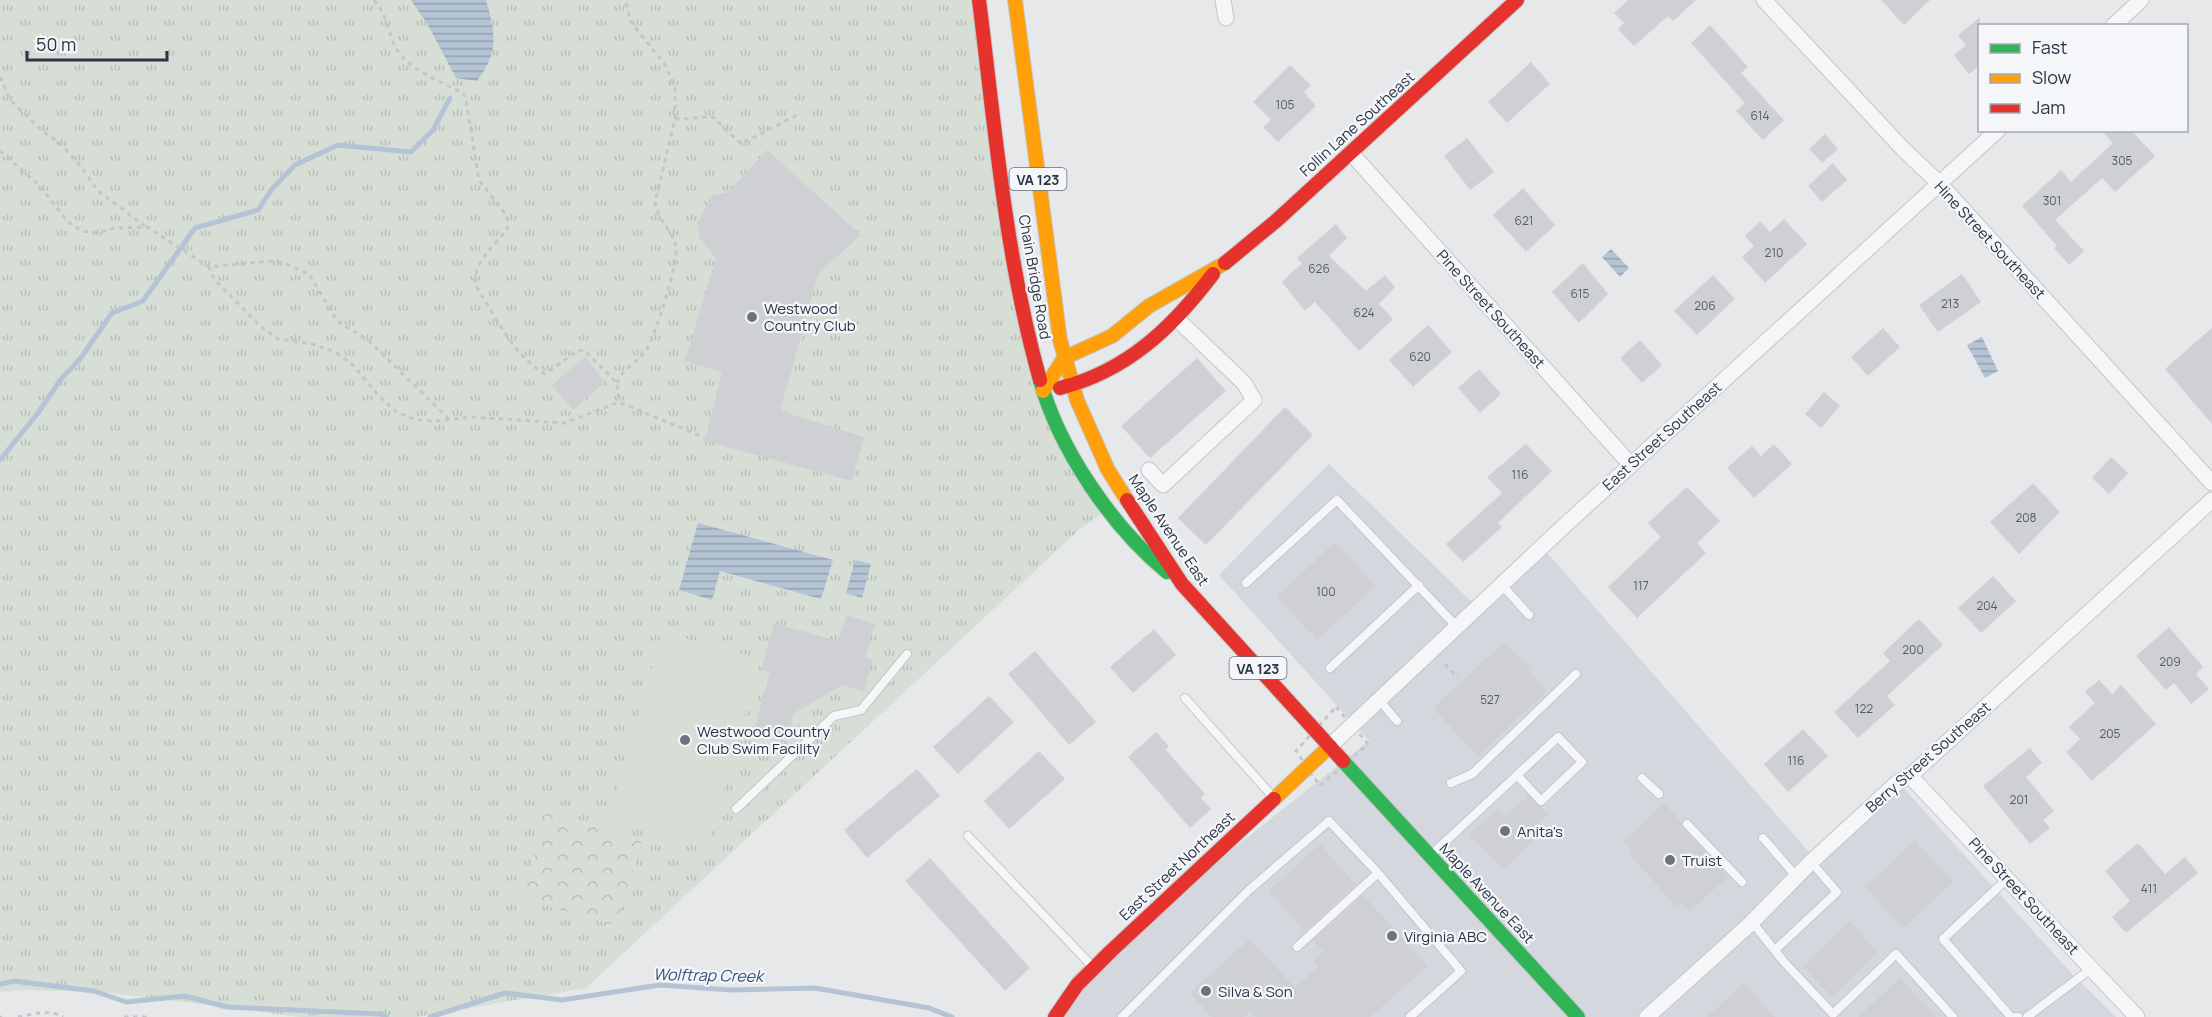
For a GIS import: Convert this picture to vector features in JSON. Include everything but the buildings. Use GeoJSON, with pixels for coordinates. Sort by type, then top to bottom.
{"type":"FeatureCollection","features":[{"type":"Feature","properties":{"kind":"main road","name":"Chain Bridge Road"},"geometry":{"type":"LineString","coordinates":[[979,0],[1013,264],[1022,317],[1043,391],[1064,438],[1119,527],[1139,549],[1182,584]]}},
{"type":"Feature","properties":{"kind":"main road","name":"Maple Avenue East"},"geometry":{"type":"LineString","coordinates":[[1015,0],[1049,271],[1064,358],[1072,386],[1108,470],[1182,584],[1578,1017]]}},
{"type":"Feature","properties":{"kind":"main road","name":"Follin Lane Southeast"},"geometry":{"type":"LineString","coordinates":[[1043,391],[1064,358],[1083,347],[1112,336],[1149,306],[1216,270],[1351,153],[1517,0]]}},
{"type":"Feature","properties":{"kind":"main road","name":"Follin Lane Southeast"},"geometry":{"type":"LineString","coordinates":[[1043,391],[1072,386],[1123,363],[1144,349],[1193,303],[1216,270]]}},
{"type":"Feature","properties":{"kind":"main road","name":"East Street Northeast"},"geometry":{"type":"LineString","coordinates":[[1055,1017],[1077,985],[1094,968],[1330,746]]}},
{"type":"Feature","properties":{"kind":"street"},"geometry":{"type":"LineString","coordinates":[[1223,0],[1226,18]]}},
{"type":"Feature","properties":{"kind":"street","name":"Hine Street Southeast"},"geometry":{"type":"LineString","coordinates":[[1764,0],[1903,149],[1939,183],[2212,483]]}},
{"type":"Feature","properties":{"kind":"street"},"geometry":{"type":"LineString","coordinates":[[2115,24],[2141,0]]}},
{"type":"Feature","properties":{"kind":"street","name":"East Street Southeast"},"geometry":{"type":"LineString","coordinates":[[1330,746],[1630,465],[1996,132]]}},
{"type":"Feature","properties":{"kind":"street","name":"Pine Street Southeast"},"geometry":{"type":"LineString","coordinates":[[1351,153],[1630,465]]}},
{"type":"Feature","properties":{"kind":"street"},"geometry":{"type":"LineString","coordinates":[[1149,470],[1163,485],[1254,400],[1244,383],[1177,319]]}},
{"type":"Feature","properties":{"kind":"street","name":"Berry Street Southeast"},"geometry":{"type":"LineString","coordinates":[[1651,1015],[1898,782],[1910,776],[2212,500]]}},
{"type":"Feature","properties":{"kind":"street","name":"Pine Street Southeast"},"geometry":{"type":"LineString","coordinates":[[1910,776],[2137,1017]]}},
{"type":"Feature","properties":{"kind":"lane"},"geometry":{"type":"LineString","coordinates":[[1246,583],[1337,500],[1458,628]]}},
{"type":"Feature","properties":{"kind":"lane"},"geometry":{"type":"LineString","coordinates":[[1330,668],[1419,585]]}},
{"type":"Feature","properties":{"kind":"lane"},"geometry":{"type":"LineString","coordinates":[[1502,585],[1529,615]]}},
{"type":"Feature","properties":{"kind":"lane"},"geometry":{"type":"LineString","coordinates":[[736,809],[834,716],[861,710],[907,654]]}},
{"type":"Feature","properties":{"kind":"lane"},"geometry":{"type":"LineString","coordinates":[[1451,783],[1472,774],[1576,674]]}},
{"type":"Feature","properties":{"kind":"lane"},"geometry":{"type":"LineString","coordinates":[[1185,698],[1274,798]]}},
{"type":"Feature","properties":{"kind":"lane"},"geometry":{"type":"LineString","coordinates":[[1380,701],[1397,721]]}},
{"type":"Feature","properties":{"kind":"lane"},"geometry":{"type":"LineString","coordinates":[[1430,856],[1558,738],[1582,762],[1541,801],[1517,776]]}},
{"type":"Feature","properties":{"kind":"lane"},"geometry":{"type":"LineString","coordinates":[[1642,778],[1659,795]]}},
{"type":"Feature","properties":{"kind":"lane"},"geometry":{"type":"LineString","coordinates":[[1122,1017],[1250,890],[1329,821],[1378,873],[1461,971],[1410,1017]]}},
{"type":"Feature","properties":{"kind":"lane"},"geometry":{"type":"LineString","coordinates":[[1687,824],[1742,882]]}},
{"type":"Feature","properties":{"kind":"lane"},"geometry":{"type":"LineString","coordinates":[[968,836],[1094,968]]}},
{"type":"Feature","properties":{"kind":"lane"},"geometry":{"type":"LineString","coordinates":[[1763,838],[1796,876]]}},
{"type":"Feature","properties":{"kind":"lane"},"geometry":{"type":"LineString","coordinates":[[1776,949],[1837,892],[1811,862]]}},
{"type":"Feature","properties":{"kind":"lane"},"geometry":{"type":"LineString","coordinates":[[1297,947],[1378,873]]}},
{"type":"Feature","properties":{"kind":"lane"},"geometry":{"type":"LineString","coordinates":[[2008,878],[1943,939],[2012,1017],[2018,1017]]}},
{"type":"Feature","properties":{"kind":"lane"},"geometry":{"type":"LineString","coordinates":[[1752,922],[1833,1014],[1896,954],[1953,1017]]}},
{"type":"Feature","properties":{"kind":"lane"},"geometry":{"type":"LineString","coordinates":[[2027,1017],[2092,968]]}},
{"type":"Feature","properties":{"kind":"path"},"geometry":{"type":"LineString","coordinates":[[374,0],[385,13],[394,43],[403,58],[419,70],[464,94],[479,180],[507,216],[508,227],[477,265],[473,276],[476,286],[515,347],[537,370],[544,374],[577,351],[584,350],[617,383]]}},
{"type":"Feature","properties":{"kind":"path"},"geometry":{"type":"LineString","coordinates":[[619,402],[617,383],[621,372],[649,347],[673,271],[676,247],[657,215],[655,202],[675,119],[675,88],[666,66],[631,22],[625,0]]}},
{"type":"Feature","properties":{"kind":"path"},"geometry":{"type":"LineString","coordinates":[[0,77],[11,101],[42,131],[60,143],[98,191],[147,227],[209,267],[214,279],[226,292],[260,326],[278,339],[312,344],[335,352],[352,364],[378,396],[395,411],[416,420],[436,422],[471,417],[565,423],[619,402],[705,438]]}},
{"type":"Feature","properties":{"kind":"path"},"geometry":{"type":"LineString","coordinates":[[675,119],[713,117],[741,144],[799,114]]}},
{"type":"Feature","properties":{"kind":"path"},"geometry":{"type":"LineString","coordinates":[[0,151],[39,185],[68,222],[82,231],[96,233],[115,228],[147,227]]}},
{"type":"Feature","properties":{"kind":"path"},"geometry":{"type":"LineString","coordinates":[[209,267],[268,261],[286,264],[309,274],[337,321],[368,340],[449,419]]}},
{"type":"Feature","properties":{"kind":"path"},"geometry":{"type":"LineString","coordinates":[[1445,664],[1458,678]]}},
{"type":"Feature","properties":{"kind":"path"},"geometry":{"type":"LineString","coordinates":[[18,1017],[38,1013],[59,1014],[63,1017]]}},
{"type":"Feature","properties":{"kind":"path"},"geometry":{"type":"LineString","coordinates":[[124,1017],[151,1017]]}},
{"type":"Feature","properties":{"kind":"shaded area"},"geometry":{"type":"Polygon","coordinates":[[[1329,464],[1478,608],[1542,547],[1814,858],[1898,782],[2073,975],[2116,1017],[1055,1017],[1073,976],[1369,741],[1219,575],[1329,464]]]}},
{"type":"Feature","properties":{"kind":"green space","name":"Westwood Country Club"},"geometry":{"type":"Polygon","coordinates":[[[0,0],[979,0],[1043,391],[1108,510],[1081,528],[586,988],[418,1017],[301,1017],[103,992],[23,990],[0,992],[0,0]]]}},
{"type":"Feature","properties":{"kind":"green space","name":"Westwood Country Club Swim Facility"},"geometry":{"type":"Polygon","coordinates":[[[662,632],[761,659],[708,847],[608,820],[662,632]]]}},
{"type":"Feature","properties":{"kind":"green space"},"geometry":{"type":"Polygon","coordinates":[[[546,813],[642,840],[618,926],[522,899],[546,813]]]}},
{"type":"Feature","properties":{"kind":"water"},"geometry":{"type":"Polygon","coordinates":[[[411,0],[486,0],[494,42],[489,61],[477,81],[456,78],[428,25],[411,0]]]}},
{"type":"Feature","properties":{"kind":"water"},"geometry":{"type":"Polygon","coordinates":[[[1611,249],[1629,268],[1620,277],[1602,257],[1611,249]]]}},
{"type":"Feature","properties":{"kind":"water"},"geometry":{"type":"Polygon","coordinates":[[[1982,337],[1998,371],[1985,378],[1967,345],[1982,337]]]}},
{"type":"Feature","properties":{"kind":"water"},"geometry":{"type":"Polygon","coordinates":[[[698,523],[833,560],[821,599],[720,571],[712,600],[679,590],[698,523]]]}},
{"type":"Feature","properties":{"kind":"water"},"geometry":{"type":"Polygon","coordinates":[[[855,560],[871,564],[862,598],[846,593],[855,560]]]}},
{"type":"Feature","properties":{"kind":"waterway"},"geometry":{"type":"LineString","coordinates":[[0,460],[38,413],[61,379],[80,359],[112,313],[143,301],[195,228],[258,210],[272,189],[295,165],[338,145],[411,152],[433,130],[450,98]]}},
{"type":"Feature","properties":{"kind":"waterway","name":"Wolftrap Creek"},"geometry":{"type":"LineString","coordinates":[[0,984],[14,981],[94,991],[126,1002],[185,996],[227,1007],[381,1014],[386,1017]]}},
{"type":"Feature","properties":{"kind":"waterway","name":"Wolftrap Creek"},"geometry":{"type":"LineString","coordinates":[[430,1017],[505,993],[562,1000],[660,985],[731,990],[815,988],[929,1008],[952,1017]]}},
{"type":"Feature","properties":{"kind":"traffic: fast"},"geometry":{"type":"LineString","coordinates":[[1040,380],[1060,433],[1090,485],[1127,533],[1167,572]]}},
{"type":"Feature","properties":{"kind":"traffic: fast"},"geometry":{"type":"LineString","coordinates":[[1343,761],[1578,1017]]}},
{"type":"Feature","properties":{"kind":"traffic: slow"},"geometry":{"type":"LineString","coordinates":[[1015,0],[1060,340],[1077,400],[1108,470],[1127,500]]}},
{"type":"Feature","properties":{"kind":"traffic: slow"},"geometry":{"type":"LineString","coordinates":[[1043,391],[1064,358],[1112,336],[1149,306],[1225,263]]}},
{"type":"Feature","properties":{"kind":"traffic: slow"},"geometry":{"type":"LineString","coordinates":[[1274,799],[1330,746]]}},
{"type":"Feature","properties":{"kind":"traffic: jam"},"geometry":{"type":"LineString","coordinates":[[979,0],[1002,191],[1018,286],[1040,380]]}},
{"type":"Feature","properties":{"kind":"traffic: jam"},"geometry":{"type":"LineString","coordinates":[[1225,263],[1276,221],[1517,0]]}},
{"type":"Feature","properties":{"kind":"traffic: jam"},"geometry":{"type":"LineString","coordinates":[[1060,388],[1106,371],[1146,345],[1181,312],[1213,274]]}},
{"type":"Feature","properties":{"kind":"traffic: jam"},"geometry":{"type":"LineString","coordinates":[[1127,500],[1182,584],[1343,761]]}},
{"type":"Feature","properties":{"kind":"traffic: jam"},"geometry":{"type":"LineString","coordinates":[[1055,1017],[1077,985],[1110,952],[1274,799]]}},
{"type":"Feature","properties":{"kind":"place","name":"Westwood Country Club"},"geometry":{"type":"Point","coordinates":[752,317]}},
{"type":"Feature","properties":{"kind":"place","name":"Westwood Country Club Swim Facility"},"geometry":{"type":"Point","coordinates":[685,740]}},
{"type":"Feature","properties":{"kind":"place","name":"Anita's"},"geometry":{"type":"Point","coordinates":[1505,831]}},
{"type":"Feature","properties":{"kind":"place","name":"Truist"},"geometry":{"type":"Point","coordinates":[1670,860]}},
{"type":"Feature","properties":{"kind":"place","name":"Virginia ABC"},"geometry":{"type":"Point","coordinates":[1392,936]}},
{"type":"Feature","properties":{"kind":"place","name":"Silva & Son"},"geometry":{"type":"Point","coordinates":[1206,991]}}]}
